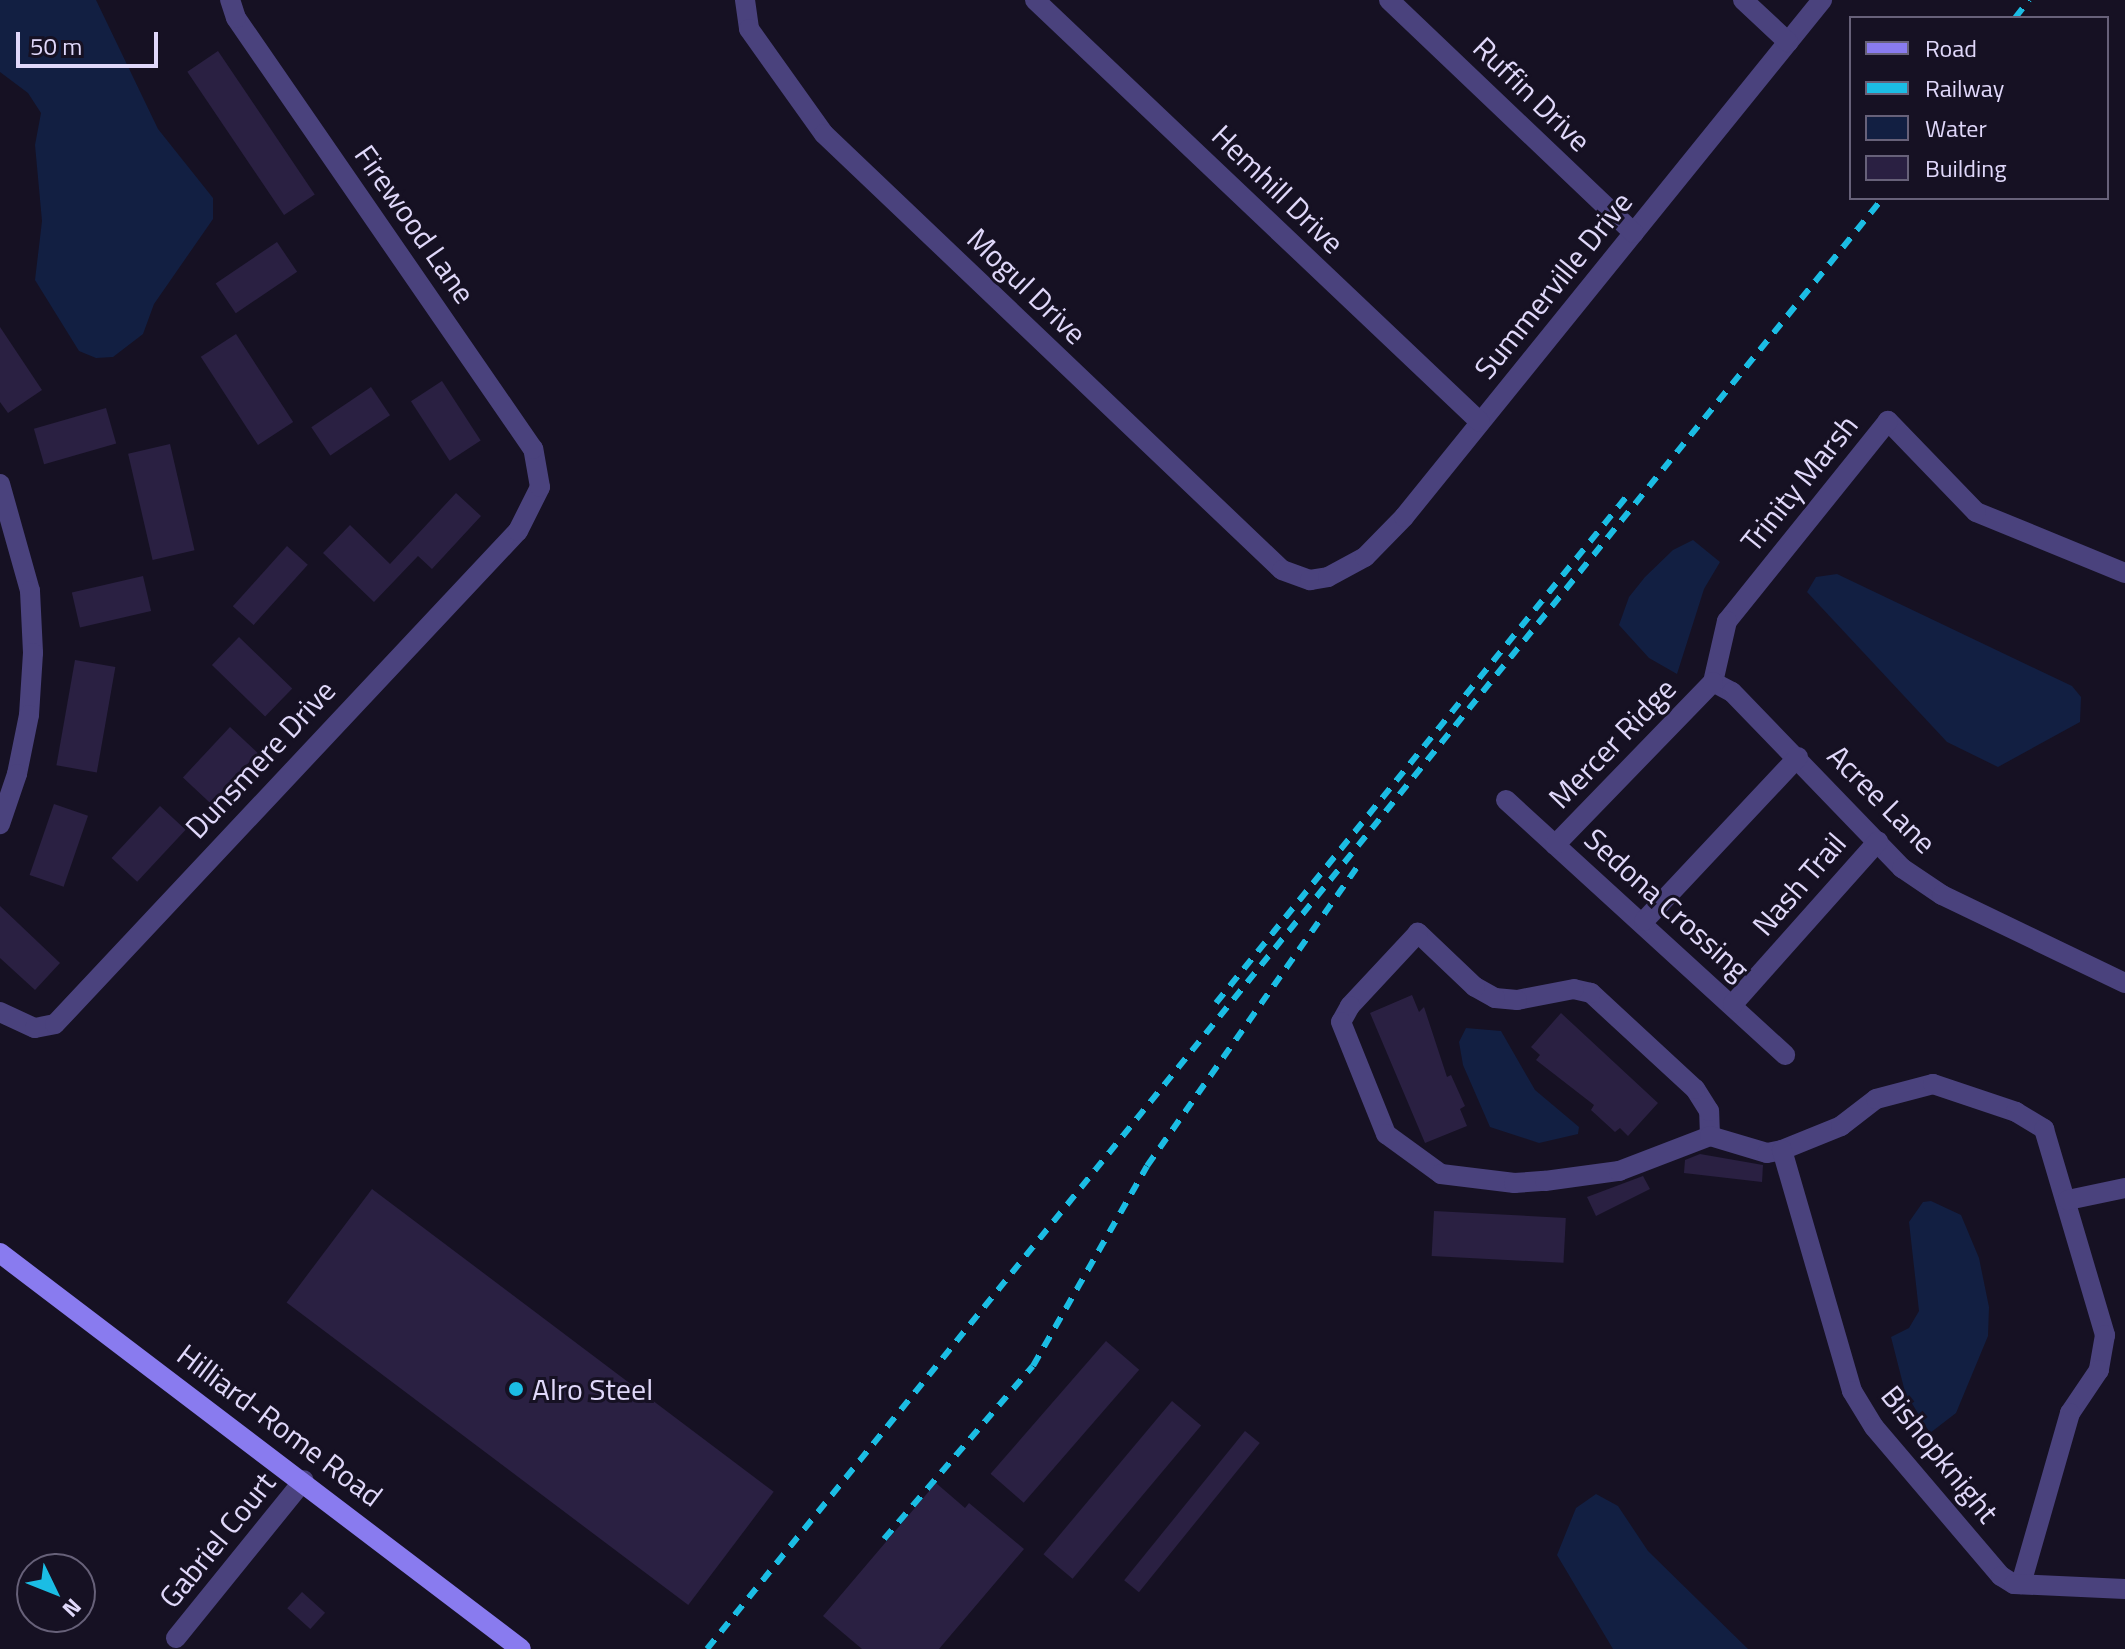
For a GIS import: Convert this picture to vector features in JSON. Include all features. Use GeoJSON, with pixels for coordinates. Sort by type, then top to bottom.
{"type":"FeatureCollection","features":[{"type":"Feature","properties":{"kind":"main road","name":"Hilliard-Rome Road"},"geometry":{"type":"LineString","coordinates":[[0,1253],[304,1480],[521,1649]]}},
{"type":"Feature","properties":{"kind":"street","name":"Firewood Lane"},"geometry":{"type":"LineString","coordinates":[[230,0],[236,18],[533,449],[540,487]]}},
{"type":"Feature","properties":{"kind":"street","name":"Mogul Drive"},"geometry":{"type":"LineString","coordinates":[[745,0],[749,29],[824,134],[1282,570],[1310,580]]}},
{"type":"Feature","properties":{"kind":"street","name":"Hemhill Drive"},"geometry":{"type":"LineString","coordinates":[[1035,0],[1480,422]]}},
{"type":"Feature","properties":{"kind":"street","name":"Ruffin Drive"},"geometry":{"type":"LineString","coordinates":[[1389,0],[1634,233]]}},
{"type":"Feature","properties":{"kind":"street"},"geometry":{"type":"LineString","coordinates":[[1743,0],[1788,42]]}},
{"type":"Feature","properties":{"kind":"street","name":"Summerville Drive"},"geometry":{"type":"LineString","coordinates":[[1310,580],[1328,577],[1365,557],[1480,422],[1822,0]]}},
{"type":"Feature","properties":{"kind":"street","name":"Trinity Marsh"},"geometry":{"type":"LineString","coordinates":[[1713,682],[1727,621],[1888,421],[1976,512],[2125,573]]}},
{"type":"Feature","properties":{"kind":"street"},"geometry":{"type":"LineString","coordinates":[[0,484],[30,591],[33,653],[29,715],[0,824]]}},
{"type":"Feature","properties":{"kind":"street","name":"Dunsmere Drive"},"geometry":{"type":"LineString","coordinates":[[0,1012],[35,1028],[55,1024],[518,531],[540,487]]}},
{"type":"Feature","properties":{"kind":"street","name":"Acree Lane"},"geometry":{"type":"LineString","coordinates":[[1713,682],[1732,692],[1902,868],[1942,895],[2125,983]]}},
{"type":"Feature","properties":{"kind":"street","name":"Mercer Ridge"},"geometry":{"type":"LineString","coordinates":[[1555,845],[1713,682]]}},
{"type":"Feature","properties":{"kind":"street"},"geometry":{"type":"LineString","coordinates":[[1644,921],[1798,757]]}},
{"type":"Feature","properties":{"kind":"street","name":"Sedona Crossing"},"geometry":{"type":"LineString","coordinates":[[1506,800],[1644,921],[1785,1055]]}},
{"type":"Feature","properties":{"kind":"street","name":"Nash Trail"},"geometry":{"type":"LineString","coordinates":[[1733,1004],[1878,841]]}},
{"type":"Feature","properties":{"kind":"street"},"geometry":{"type":"LineString","coordinates":[[1710,1136],[1709,1111],[1695,1089],[1591,993],[1574,989],[1517,1000],[1495,998],[1475,987],[1418,933],[1341,1022],[1386,1134],[1413,1157],[1441,1174],[1514,1183],[1619,1171],[1710,1136],[1767,1153],[1841,1126],[1876,1099],[1933,1084],[2016,1112],[2044,1129],[2068,1200],[2105,1335],[2099,1370],[2070,1413],[2021,1584],[2125,1589]]}},
{"type":"Feature","properties":{"kind":"street","name":"Bishopknight"},"geometry":{"type":"LineString","coordinates":[[1782,1150],[1852,1391],[1874,1427],[2001,1576],[2021,1584]]}},
{"type":"Feature","properties":{"kind":"street"},"geometry":{"type":"LineString","coordinates":[[2068,1200],[2125,1188]]}},
{"type":"Feature","properties":{"kind":"street","name":"Gabriel Court"},"geometry":{"type":"LineString","coordinates":[[176,1638],[304,1480]]}},
{"type":"Feature","properties":{"kind":"water"},"geometry":{"type":"Polygon","coordinates":[[[0,0],[96,0],[158,129],[213,198],[213,219],[154,304],[143,334],[113,357],[96,358],[79,351],[35,280],[42,221],[35,145],[41,113],[28,93],[0,72],[0,0]]]}},
{"type":"Feature","properties":{"kind":"water"},"geometry":{"type":"Polygon","coordinates":[[[1693,540],[1720,562],[1704,589],[1677,674],[1649,658],[1619,625],[1629,597],[1645,577],[1673,550],[1693,540]]]}},
{"type":"Feature","properties":{"kind":"water"},"geometry":{"type":"Polygon","coordinates":[[[1837,574],[2072,686],[2081,697],[2080,722],[1998,767],[1947,742],[1807,592],[1816,577],[1837,574]]]}},
{"type":"Feature","properties":{"kind":"water"},"geometry":{"type":"Polygon","coordinates":[[[1466,1028],[1501,1031],[1535,1090],[1579,1127],[1578,1134],[1539,1143],[1490,1127],[1463,1065],[1459,1042],[1466,1028]]]}},
{"type":"Feature","properties":{"kind":"water"},"geometry":{"type":"Polygon","coordinates":[[[1931,1201],[1961,1215],[1979,1258],[1989,1307],[1988,1336],[1956,1413],[1930,1433],[1905,1392],[1891,1337],[1909,1328],[1919,1311],[1909,1222],[1923,1202],[1931,1201]]]}},
{"type":"Feature","properties":{"kind":"water"},"geometry":{"type":"Polygon","coordinates":[[[1596,1494],[1618,1506],[1648,1551],[1748,1649],[1613,1649],[1557,1555],[1576,1508],[1596,1494]]]}},
{"type":"Feature","properties":{"kind":"building"},"geometry":{"type":"Polygon","coordinates":[[[218,51],[315,194],[284,215],[187,72],[218,51]]]}},
{"type":"Feature","properties":{"kind":"building"},"geometry":{"type":"Polygon","coordinates":[[[277,242],[297,272],[236,313],[216,283],[277,242]]]}},
{"type":"Feature","properties":{"kind":"building"},"geometry":{"type":"Polygon","coordinates":[[[0,327],[42,390],[8,413],[0,402],[0,327]]]}},
{"type":"Feature","properties":{"kind":"building"},"geometry":{"type":"Polygon","coordinates":[[[236,334],[293,422],[258,445],[201,357],[236,334]]]}},
{"type":"Feature","properties":{"kind":"building"},"geometry":{"type":"Polygon","coordinates":[[[442,381],[481,441],[450,461],[411,401],[442,381]]]}},
{"type":"Feature","properties":{"kind":"building"},"geometry":{"type":"Polygon","coordinates":[[[371,387],[390,415],[330,455],[311,427],[371,387]]]}},
{"type":"Feature","properties":{"kind":"building"},"geometry":{"type":"Polygon","coordinates":[[[106,408],[116,444],[44,464],[34,429],[106,408]]]}},
{"type":"Feature","properties":{"kind":"building"},"geometry":{"type":"Polygon","coordinates":[[[170,444],[195,550],[153,560],[128,454],[170,444]]]}},
{"type":"Feature","properties":{"kind":"building"},"geometry":{"type":"Polygon","coordinates":[[[456,493],[481,516],[432,569],[418,556],[374,602],[323,553],[350,525],[390,564],[456,493]]]}},
{"type":"Feature","properties":{"kind":"building"},"geometry":{"type":"Polygon","coordinates":[[[287,546],[308,565],[254,625],[233,606],[287,546]]]}},
{"type":"Feature","properties":{"kind":"building"},"geometry":{"type":"Polygon","coordinates":[[[143,576],[151,611],[80,627],[72,592],[143,576]]]}},
{"type":"Feature","properties":{"kind":"building"},"geometry":{"type":"Polygon","coordinates":[[[239,637],[292,688],[265,716],[212,665],[239,637]]]}},
{"type":"Feature","properties":{"kind":"building"},"geometry":{"type":"Polygon","coordinates":[[[75,660],[115,667],[97,772],[56,765],[75,660]]]}},
{"type":"Feature","properties":{"kind":"building"},"geometry":{"type":"Polygon","coordinates":[[[230,727],[258,753],[211,803],[183,777],[230,727]]]}},
{"type":"Feature","properties":{"kind":"building"},"geometry":{"type":"Polygon","coordinates":[[[54,804],[88,816],[64,887],[30,875],[54,804]]]}},
{"type":"Feature","properties":{"kind":"building"},"geometry":{"type":"Polygon","coordinates":[[[160,806],[186,830],[137,882],[112,858],[160,806]]]}},
{"type":"Feature","properties":{"kind":"building"},"geometry":{"type":"Polygon","coordinates":[[[0,906],[60,963],[35,990],[0,958],[0,906]]]}},
{"type":"Feature","properties":{"kind":"building"},"geometry":{"type":"Polygon","coordinates":[[[1412,995],[1419,1012],[1424,1007],[1447,1077],[1451,1075],[1465,1106],[1460,1109],[1467,1126],[1425,1143],[1370,1013],[1412,995]]]}},
{"type":"Feature","properties":{"kind":"building"},"geometry":{"type":"Polygon","coordinates":[[[1561,1013],[1658,1103],[1628,1136],[1620,1128],[1615,1132],[1591,1110],[1594,1105],[1536,1060],[1540,1055],[1531,1047],[1561,1013]]]}},
{"type":"Feature","properties":{"kind":"building"},"geometry":{"type":"Polygon","coordinates":[[[1700,1154],[1763,1165],[1762,1182],[1684,1173],[1685,1160],[1700,1154]]]}},
{"type":"Feature","properties":{"kind":"building"},"geometry":{"type":"Polygon","coordinates":[[[1643,1176],[1650,1189],[1596,1216],[1587,1197],[1643,1176]]]}},
{"type":"Feature","properties":{"kind":"building","name":"Alro Steel"},"geometry":{"type":"Polygon","coordinates":[[[372,1189],[774,1492],[688,1605],[287,1302],[372,1189]]]}},
{"type":"Feature","properties":{"kind":"building"},"geometry":{"type":"Polygon","coordinates":[[[1434,1211],[1566,1218],[1563,1263],[1432,1256],[1434,1211]]]}},
{"type":"Feature","properties":{"kind":"building"},"geometry":{"type":"Polygon","coordinates":[[[1106,1341],[1139,1370],[1024,1503],[991,1474],[1106,1341]]]}},
{"type":"Feature","properties":{"kind":"building"},"geometry":{"type":"Polygon","coordinates":[[[1172,1401],[1201,1425],[1073,1579],[1043,1554],[1172,1401]]]}},
{"type":"Feature","properties":{"kind":"building"},"geometry":{"type":"Polygon","coordinates":[[[1245,1431],[1260,1443],[1139,1592],[1124,1580],[1245,1431]]]}},
{"type":"Feature","properties":{"kind":"building"},"geometry":{"type":"Polygon","coordinates":[[[936,1483],[965,1508],[969,1503],[1024,1549],[939,1649],[862,1649],[823,1616],[936,1483]]]}},
{"type":"Feature","properties":{"kind":"building"},"geometry":{"type":"Polygon","coordinates":[[[302,1592],[325,1613],[310,1629],[287,1608],[302,1592]]]}},
{"type":"Feature","properties":{"kind":"railway"},"geometry":{"type":"LineString","coordinates":[[2017,16],[2029,0]]}},
{"type":"Feature","properties":{"kind":"railway"},"geometry":{"type":"LineString","coordinates":[[707,1649],[1881,200]]}},
{"type":"Feature","properties":{"kind":"railway"},"geometry":{"type":"LineString","coordinates":[[1216,1003],[1627,496]]}},
{"type":"Feature","properties":{"kind":"railway"},"geometry":{"type":"LineString","coordinates":[[884,1539],[1033,1366],[1147,1166],[1359,864]]}},
{"type":"Feature","properties":{"kind":"place","name":"Alro Steel"},"geometry":{"type":"Point","coordinates":[516,1389]}}]}
